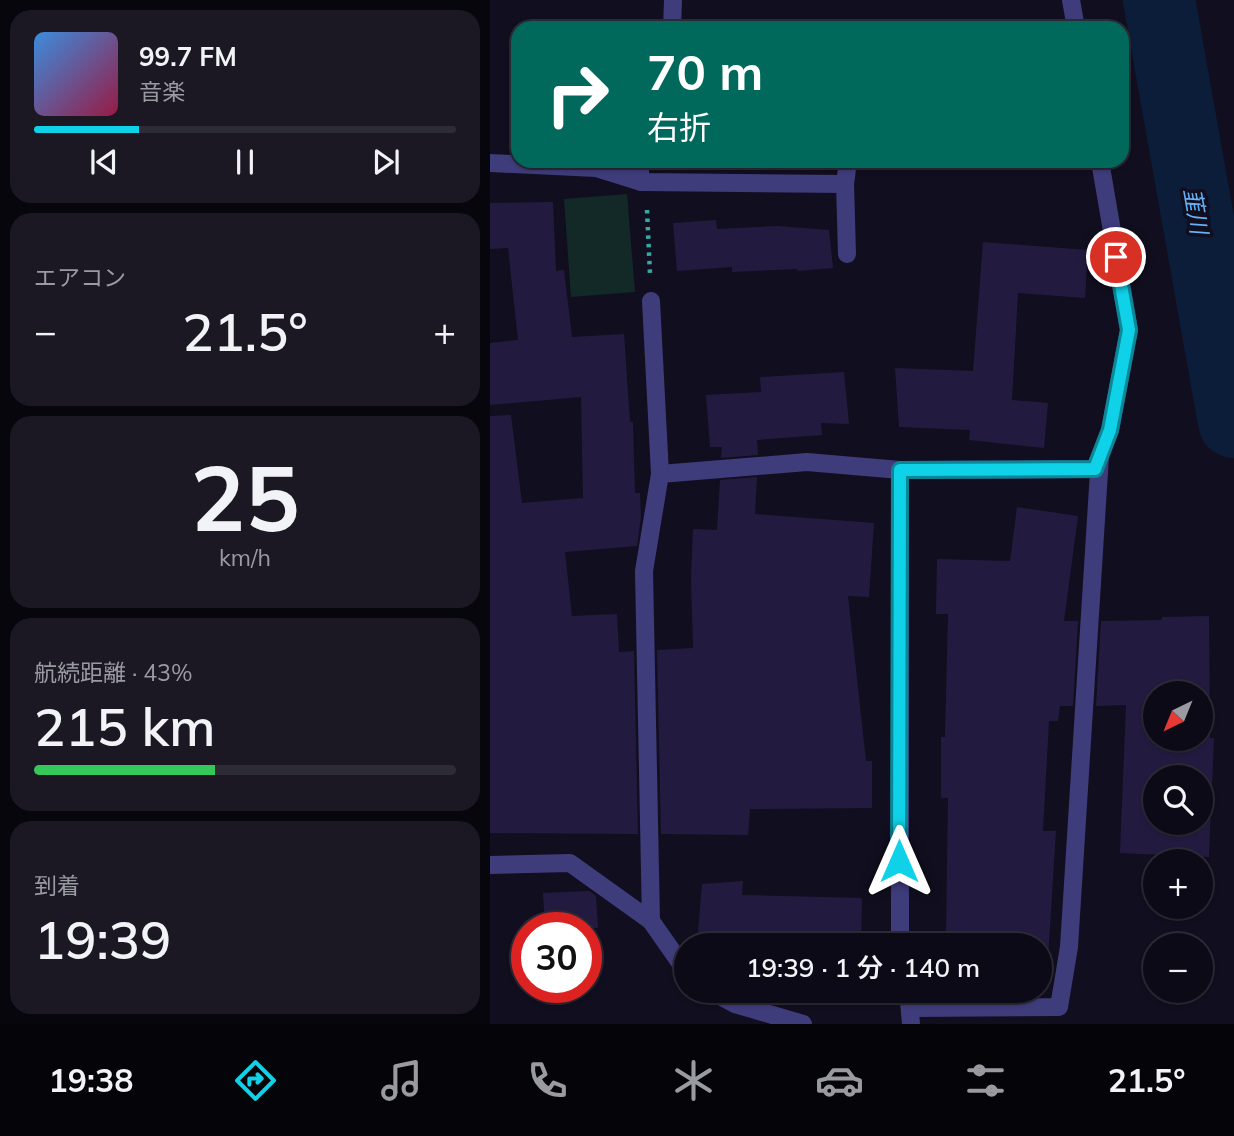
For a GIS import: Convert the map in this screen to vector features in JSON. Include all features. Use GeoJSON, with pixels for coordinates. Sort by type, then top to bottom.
{"type":"FeatureCollection","features":[{"type":"Feature","properties":{"kind":"street"},"geometry":{"type":"LineString","coordinates":[[672,21],[673,0]]}},
{"type":"Feature","properties":{"kind":"street"},"geometry":{"type":"LineString","coordinates":[[1071,0],[1075,21]]}},
{"type":"Feature","properties":{"kind":"street"},"geometry":{"type":"LineString","coordinates":[[490,163],[511,164]]}},
{"type":"Feature","properties":{"kind":"street"},"geometry":{"type":"LineString","coordinates":[[596,168],[641,182],[845,184]]}},
{"type":"Feature","properties":{"kind":"street"},"geometry":{"type":"LineString","coordinates":[[640,168],[641,182]]}},
{"type":"Feature","properties":{"kind":"street"},"geometry":{"type":"LineString","coordinates":[[847,168],[847,254]]}},
{"type":"Feature","properties":{"kind":"street"},"geometry":{"type":"LineString","coordinates":[[660,474],[807,462],[900,470],[1095,469],[1110,430],[1129,330],[1101,168]]}},
{"type":"Feature","properties":{"kind":"street"},"geometry":{"type":"LineString","coordinates":[[651,301],[660,474],[644,571],[651,922]]}},
{"type":"Feature","properties":{"kind":"street"},"geometry":{"type":"LineString","coordinates":[[910,1008],[1058,1016],[1069,947],[1100,456]]}},
{"type":"Feature","properties":{"kind":"street"},"geometry":{"type":"LineString","coordinates":[[900,470],[900,933]]}},
{"type":"Feature","properties":{"kind":"street"},"geometry":{"type":"LineString","coordinates":[[490,865],[570,863],[651,922],[674,954]]}},
{"type":"Feature","properties":{"kind":"street"},"geometry":{"type":"LineString","coordinates":[[733,1003],[803,1024]]}},
{"type":"Feature","properties":{"kind":"path"},"geometry":{"type":"LineString","coordinates":[[641,182],[647,197],[651,301]]}},
{"type":"Feature","properties":{"kind":"green space"},"geometry":{"type":"Polygon","coordinates":[[[627,194],[635,292],[571,297],[564,199],[627,194]]]}},
{"type":"Feature","properties":{"kind":"building"},"geometry":{"type":"Polygon","coordinates":[[[553,202],[556,271],[564,270],[572,337],[624,334],[630,422],[633,422],[635,493],[640,493],[641,516],[637,546],[565,552],[572,616],[617,614],[619,652],[634,651],[638,834],[490,833],[490,416],[511,415],[522,503],[583,498],[581,397],[490,405],[490,343],[518,340],[508,248],[490,249],[490,203],[553,202]]]}},
{"type":"Feature","properties":{"kind":"building"},"geometry":{"type":"Polygon","coordinates":[[[716,220],[717,229],[778,226],[829,230],[833,268],[732,272],[732,267],[677,271],[673,223],[716,220]]]}},
{"type":"Feature","properties":{"kind":"building"},"geometry":{"type":"Polygon","coordinates":[[[983,242],[1088,250],[1085,298],[1018,293],[1012,400],[1048,403],[1044,448],[969,440],[970,430],[899,427],[895,368],[973,371],[983,242]]]}},
{"type":"Feature","properties":{"kind":"building"},"geometry":{"type":"Polygon","coordinates":[[[844,372],[849,424],[821,423],[822,435],[757,440],[758,455],[721,458],[722,447],[710,447],[706,395],[761,392],[760,377],[844,372]]]}},
{"type":"Feature","properties":{"kind":"building"},"geometry":{"type":"Polygon","coordinates":[[[757,477],[755,514],[874,523],[869,597],[848,596],[866,761],[872,761],[872,808],[750,809],[748,835],[661,834],[657,650],[693,648],[693,529],[717,530],[720,480],[757,477]]]}},
{"type":"Feature","properties":{"kind":"building"},"geometry":{"type":"Polygon","coordinates":[[[1017,507],[1078,516],[1064,621],[1078,621],[1073,706],[1060,706],[1058,721],[1049,721],[1043,831],[1056,831],[1050,933],[946,933],[948,798],[941,798],[941,737],[945,737],[948,614],[936,614],[937,559],[1010,561],[1017,507]]]}},
{"type":"Feature","properties":{"kind":"building"},"geometry":{"type":"Polygon","coordinates":[[[1209,616],[1210,681],[1143,681],[1143,751],[1213,751],[1214,738],[1213,765],[1143,765],[1143,835],[1210,835],[1209,849],[1143,849],[1143,854],[1120,853],[1126,705],[1096,706],[1101,621],[1162,620],[1162,617],[1209,616]]]}},
{"type":"Feature","properties":{"kind":"building"},"geometry":{"type":"Polygon","coordinates":[[[743,881],[742,895],[862,898],[861,933],[698,933],[702,884],[743,881]]]}},
{"type":"Feature","properties":{"kind":"building"},"geometry":{"type":"Polygon","coordinates":[[[589,891],[596,896],[597,912],[544,912],[543,893],[589,891]]]}},
{"type":"Feature","properties":{"kind":"waterway","name":"韮川"},"geometry":{"type":"LineString","coordinates":[[1159,0],[1234,422]]}},
{"type":"Feature","properties":{"kind":"route"},"geometry":{"type":"LineString","coordinates":[[899,861],[900,470],[1095,469],[1110,430],[1129,330],[1116,257]]}}]}
